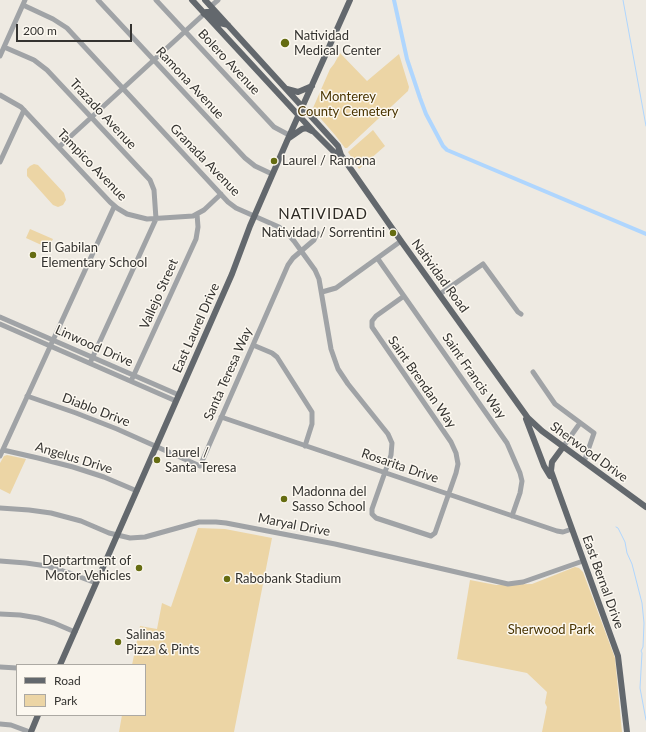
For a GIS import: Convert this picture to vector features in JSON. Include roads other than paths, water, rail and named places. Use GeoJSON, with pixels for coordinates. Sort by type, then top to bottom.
{"type":"FeatureCollection","features":[{"type":"Feature","properties":{"kind":"main road","name":"Natividad Road"},"geometry":{"type":"LineString","coordinates":[[192,0],[313,131],[335,153],[341,155]]}},
{"type":"Feature","properties":{"kind":"main road","name":"Natividad Road"},"geometry":{"type":"LineString","coordinates":[[205,0],[335,142],[341,155],[522,410]]}},
{"type":"Feature","properties":{"kind":"main road","name":"East Laurel Drive"},"geometry":{"type":"LineString","coordinates":[[60,664],[234,270],[254,216],[272,174],[350,0]]}},
{"type":"Feature","properties":{"kind":"main road"},"geometry":{"type":"LineString","coordinates":[[204,14],[206,12],[210,12],[220,23],[228,25]]}},
{"type":"Feature","properties":{"kind":"main road"},"geometry":{"type":"LineString","coordinates":[[286,88],[298,92],[312,86]]}},
{"type":"Feature","properties":{"kind":"main road"},"geometry":{"type":"LineString","coordinates":[[288,138],[302,129],[306,128],[313,131]]}},
{"type":"Feature","properties":{"kind":"main road"},"geometry":{"type":"LineString","coordinates":[[522,410],[533,433],[547,473],[552,477]]}},
{"type":"Feature","properties":{"kind":"main road","name":"Sherwood Drive"},"geometry":{"type":"LineString","coordinates":[[522,410],[535,425],[563,447],[646,507]]}},
{"type":"Feature","properties":{"kind":"main road","name":"East Bernal Drive"},"geometry":{"type":"LineString","coordinates":[[563,447],[550,466],[552,477],[618,656],[627,732]]}},
{"type":"Feature","properties":{"kind":"main road"},"geometry":{"type":"LineString","coordinates":[[30,732],[38,716]]}},
{"type":"Feature","properties":{"kind":"street","name":"Ramona Avenue"},"geometry":{"type":"LineString","coordinates":[[98,0],[245,158],[255,166],[272,174]]}},
{"type":"Feature","properties":{"kind":"street","name":"Bolero Avenue"},"geometry":{"type":"LineString","coordinates":[[156,0],[274,127],[288,138]]}},
{"type":"Feature","properties":{"kind":"street"},"geometry":{"type":"LineString","coordinates":[[211,6],[218,0]]}},
{"type":"Feature","properties":{"kind":"street"},"geometry":{"type":"LineString","coordinates":[[0,56],[24,2]]}},
{"type":"Feature","properties":{"kind":"street","name":"Granada Avenue"},"geometry":{"type":"LineString","coordinates":[[24,2],[64,26],[233,206],[283,230],[292,238],[317,273],[322,292],[331,349],[338,369],[348,384],[388,434],[391,441],[392,453],[372,513],[376,518],[428,536],[433,536],[448,495]]}},
{"type":"Feature","properties":{"kind":"street"},"geometry":{"type":"LineString","coordinates":[[60,148],[204,14]]}},
{"type":"Feature","properties":{"kind":"street","name":"Trazado Avenue"},"geometry":{"type":"LineString","coordinates":[[4,47],[34,60],[43,66],[150,180],[155,194],[156,218]]}},
{"type":"Feature","properties":{"kind":"street","name":"Tampico Avenue"},"geometry":{"type":"LineString","coordinates":[[0,95],[24,110],[114,207],[134,217],[188,217],[204,210],[221,194]]}},
{"type":"Feature","properties":{"kind":"street"},"geometry":{"type":"LineString","coordinates":[[0,162],[24,110]]}},
{"type":"Feature","properties":{"kind":"street"},"geometry":{"type":"LineString","coordinates":[[0,456],[114,207]]}},
{"type":"Feature","properties":{"kind":"street","name":"Vallejo Street"},"geometry":{"type":"LineString","coordinates":[[132,379],[196,239],[198,227],[197,214]]}},
{"type":"Feature","properties":{"kind":"street"},"geometry":{"type":"LineString","coordinates":[[92,361],[156,218]]}},
{"type":"Feature","properties":{"kind":"street","name":"Santa Teresa Way"},"geometry":{"type":"LineString","coordinates":[[156,446],[200,466],[288,265],[293,258],[302,252],[314,240],[317,233]]}},
{"type":"Feature","properties":{"kind":"street"},"geometry":{"type":"LineString","coordinates":[[322,292],[336,288],[402,241]]}},
{"type":"Feature","properties":{"kind":"street","name":"Saint Francis Way"},"geometry":{"type":"LineString","coordinates":[[378,259],[501,433],[509,447],[522,481],[520,493],[512,516]]}},
{"type":"Feature","properties":{"kind":"street"},"geometry":{"type":"LineString","coordinates":[[440,294],[483,264],[521,314]]}},
{"type":"Feature","properties":{"kind":"street","name":"Saint Brendan Way"},"geometry":{"type":"LineString","coordinates":[[404,296],[376,316],[372,321],[372,327],[454,446],[458,466],[448,495]]}},
{"type":"Feature","properties":{"kind":"street","name":"Linwood Drive"},"geometry":{"type":"LineString","coordinates":[[1,322],[53,340],[92,361],[177,398]]}},
{"type":"Feature","properties":{"kind":"street","name":"Linwood Drive"},"geometry":{"type":"LineString","coordinates":[[1,322],[50,346],[92,361]]}},
{"type":"Feature","properties":{"kind":"street"},"geometry":{"type":"LineString","coordinates":[[253,345],[272,353],[277,357],[311,410],[313,417],[312,424],[305,446]]}},
{"type":"Feature","properties":{"kind":"street"},"geometry":{"type":"LineString","coordinates":[[533,372],[555,404],[594,433],[584,462]]}},
{"type":"Feature","properties":{"kind":"street","name":"Diablo Drive"},"geometry":{"type":"LineString","coordinates":[[27,396],[76,413],[156,446]]}},
{"type":"Feature","properties":{"kind":"street","name":"Rosarita Drive"},"geometry":{"type":"LineString","coordinates":[[221,417],[559,532],[572,529]]}},
{"type":"Feature","properties":{"kind":"street"},"geometry":{"type":"LineString","coordinates":[[563,447],[580,423]]}},
{"type":"Feature","properties":{"kind":"street","name":"Angelus Drive"},"geometry":{"type":"LineString","coordinates":[[2,450],[73,467],[137,491]]}},
{"type":"Feature","properties":{"kind":"street","name":"Maryal Drive"},"geometry":{"type":"LineString","coordinates":[[0,508],[51,513],[81,521],[117,535],[130,538],[145,537],[194,523],[216,522],[336,544],[508,584],[526,581],[583,561]]}},
{"type":"Feature","properties":{"kind":"street"},"geometry":{"type":"LineString","coordinates":[[0,561],[26,562],[47,566],[96,583]]}},
{"type":"Feature","properties":{"kind":"street"},"geometry":{"type":"LineString","coordinates":[[0,614],[38,618],[75,632]]}},
{"type":"Feature","properties":{"kind":"street"},"geometry":{"type":"LineString","coordinates":[[0,667],[16,668]]}},
{"type":"Feature","properties":{"kind":"street"},"geometry":{"type":"LineString","coordinates":[[0,724],[11,725],[30,732]]}},
{"type":"Feature","properties":{"kind":"waterway"},"geometry":{"type":"LineString","coordinates":[[394,0],[407,59],[420,98],[426,114],[443,146],[447,150],[646,234]]}},
{"type":"Feature","properties":{"kind":"waterway"},"geometry":{"type":"LineString","coordinates":[[623,0],[646,126]]}},
{"type":"Feature","properties":{"kind":"waterway"},"geometry":{"type":"LineString","coordinates":[[616,527],[618,528],[625,542],[642,603],[644,623],[643,647],[641,651],[640,688],[646,720]]}},
{"type":"Feature","properties":{"kind":"place","name":"Natividad Medical Center"},"geometry":{"type":"Point","coordinates":[285,43]}},
{"type":"Feature","properties":{"kind":"place","name":"Laurel / Ramona"},"geometry":{"type":"Point","coordinates":[274,161]}},
{"type":"Feature","properties":{"kind":"place","name":"Natividad / Sorrentini"},"geometry":{"type":"Point","coordinates":[393,233]}},
{"type":"Feature","properties":{"kind":"place","name":"El Gabilan Elementary School"},"geometry":{"type":"Point","coordinates":[33,255]}},
{"type":"Feature","properties":{"kind":"place","name":"Laurel / Santa Teresa"},"geometry":{"type":"Point","coordinates":[157,460]}},
{"type":"Feature","properties":{"kind":"place","name":"Madonna del Sasso School"},"geometry":{"type":"Point","coordinates":[284,499]}},
{"type":"Feature","properties":{"kind":"place","name":"Deptartment of Motor Vehicles"},"geometry":{"type":"Point","coordinates":[139,568]}},
{"type":"Feature","properties":{"kind":"place","name":"Rabobank Stadium"},"geometry":{"type":"Point","coordinates":[227,579]}},
{"type":"Feature","properties":{"kind":"place","name":"Salinas Pizza & Pints"},"geometry":{"type":"Point","coordinates":[118,642]}},
{"type":"Feature","properties":{"kind":"district","name":"NATIVIDAD"},"geometry":{"type":"Point","coordinates":[323,214]}},
{"type":"Feature","properties":{"kind":"park label","name":"Monterey County Cemetery"},"geometry":{"type":"Point","coordinates":[348,104]}},
{"type":"Feature","properties":{"kind":"park label","name":"Sherwood Park"},"geometry":{"type":"Point","coordinates":[551,630]}}]}
